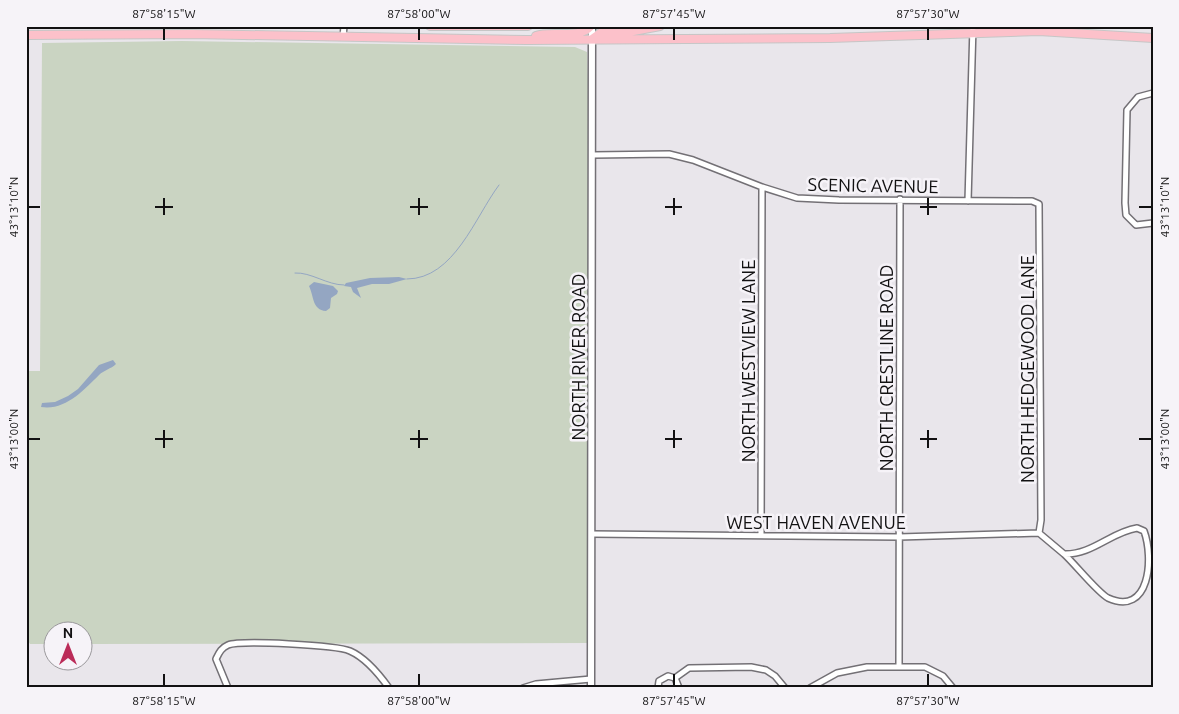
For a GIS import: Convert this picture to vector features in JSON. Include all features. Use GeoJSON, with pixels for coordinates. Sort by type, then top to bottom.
{"type":"FeatureCollection","features":[{"type":"Feature","properties":{"kind":"main road"},"geometry":{"type":"LineString","coordinates":[[430,26],[528,26]]}},
{"type":"Feature","properties":{"kind":"main road"},"geometry":{"type":"LineString","coordinates":[[527,40],[554,33],[582,32],[591,26]]}},
{"type":"Feature","properties":{"kind":"main road"},"geometry":{"type":"LineString","coordinates":[[592,39],[602,32],[628,32],[660,26]]}},
{"type":"Feature","properties":{"kind":"main road"},"geometry":{"type":"LineString","coordinates":[[26,35],[192,34],[527,40],[830,38],[974,29],[1073,32],[1153,38]]}},
{"type":"Feature","properties":{"kind":"street"},"geometry":{"type":"LineString","coordinates":[[343,37],[344,26]]}},
{"type":"Feature","properties":{"kind":"street","name":"NORTH RIVER ROAD"},"geometry":{"type":"LineString","coordinates":[[591,26],[593,155],[592,688]]}},
{"type":"Feature","properties":{"kind":"street"},"geometry":{"type":"LineString","coordinates":[[968,201],[974,29]]}},
{"type":"Feature","properties":{"kind":"street"},"geometry":{"type":"LineString","coordinates":[[1153,93],[1138,97],[1127,110],[1125,204],[1126,215],[1136,226],[1153,223]]}},
{"type":"Feature","properties":{"kind":"street","name":"SCENIC AVENUE"},"geometry":{"type":"LineString","coordinates":[[593,155],[669,154],[693,160],[762,187],[797,198],[1032,201],[1039,204]]}},
{"type":"Feature","properties":{"kind":"street","name":"NORTH WESTVIEW LANE"},"geometry":{"type":"LineString","coordinates":[[761,535],[762,187]]}},
{"type":"Feature","properties":{"kind":"street","name":"NORTH CRESTLINE ROAD"},"geometry":{"type":"LineString","coordinates":[[899,667],[900,199]]}},
{"type":"Feature","properties":{"kind":"street","name":"NORTH HEDGEWOOD LANE"},"geometry":{"type":"LineString","coordinates":[[1039,204],[1041,520],[1039,533]]}},
{"type":"Feature","properties":{"kind":"street"},"geometry":{"type":"LineString","coordinates":[[1039,533],[1064,554],[1106,597],[1128,601],[1139,597],[1143,590],[1146,577],[1148,541],[1144,531],[1138,528],[1127,530],[1084,552],[1064,554]]}},
{"type":"Feature","properties":{"kind":"street","name":"WEST HAVEN AVENUE"},"geometry":{"type":"LineString","coordinates":[[592,534],[899,537],[1039,533]]}},
{"type":"Feature","properties":{"kind":"street"},"geometry":{"type":"LineString","coordinates":[[228,688],[216,659],[220,650],[230,644],[250,644],[336,647],[351,652],[380,675],[389,688]]}},
{"type":"Feature","properties":{"kind":"street"},"geometry":{"type":"LineString","coordinates":[[658,688],[659,681],[665,676],[675,678],[689,668],[751,667],[771,673],[785,688]]}},
{"type":"Feature","properties":{"kind":"street"},"geometry":{"type":"LineString","coordinates":[[810,688],[849,669],[899,667],[925,667],[943,676],[953,688]]}},
{"type":"Feature","properties":{"kind":"street"},"geometry":{"type":"LineString","coordinates":[[675,678],[679,688]]}},
{"type":"Feature","properties":{"kind":"street"},"geometry":{"type":"LineString","coordinates":[[523,688],[536,684],[591,680]]}},
{"type":"Feature","properties":{"kind":"green space"},"geometry":{"type":"Polygon","coordinates":[[[182,41],[575,47],[587,52],[589,110],[588,643],[92,644],[92,622],[42,622],[42,644],[30,644],[26,638],[26,371],[40,371],[42,43],[182,41]]]}},
{"type":"Feature","properties":{"kind":"water"},"geometry":{"type":"Polygon","coordinates":[[[399,277],[407,279],[389,284],[372,284],[357,288],[361,298],[353,292],[351,287],[344,286],[346,283],[370,278],[399,277]]]}},
{"type":"Feature","properties":{"kind":"water"},"geometry":{"type":"Polygon","coordinates":[[[314,282],[333,286],[338,291],[331,298],[330,308],[326,311],[318,308],[314,302],[309,286],[314,282]]]}},
{"type":"Feature","properties":{"kind":"water"},"geometry":{"type":"Polygon","coordinates":[[[113,360],[116,364],[101,373],[87,387],[66,403],[58,406],[41,407],[42,403],[55,402],[68,396],[78,389],[99,365],[113,360]]]}},
{"type":"Feature","properties":{"kind":"waterway"},"geometry":{"type":"LineString","coordinates":[[407,279],[423,276],[438,269],[450,258],[462,244],[499,185]]}},
{"type":"Feature","properties":{"kind":"waterway"},"geometry":{"type":"LineString","coordinates":[[295,273],[307,274],[331,283],[344,285]]}}]}
